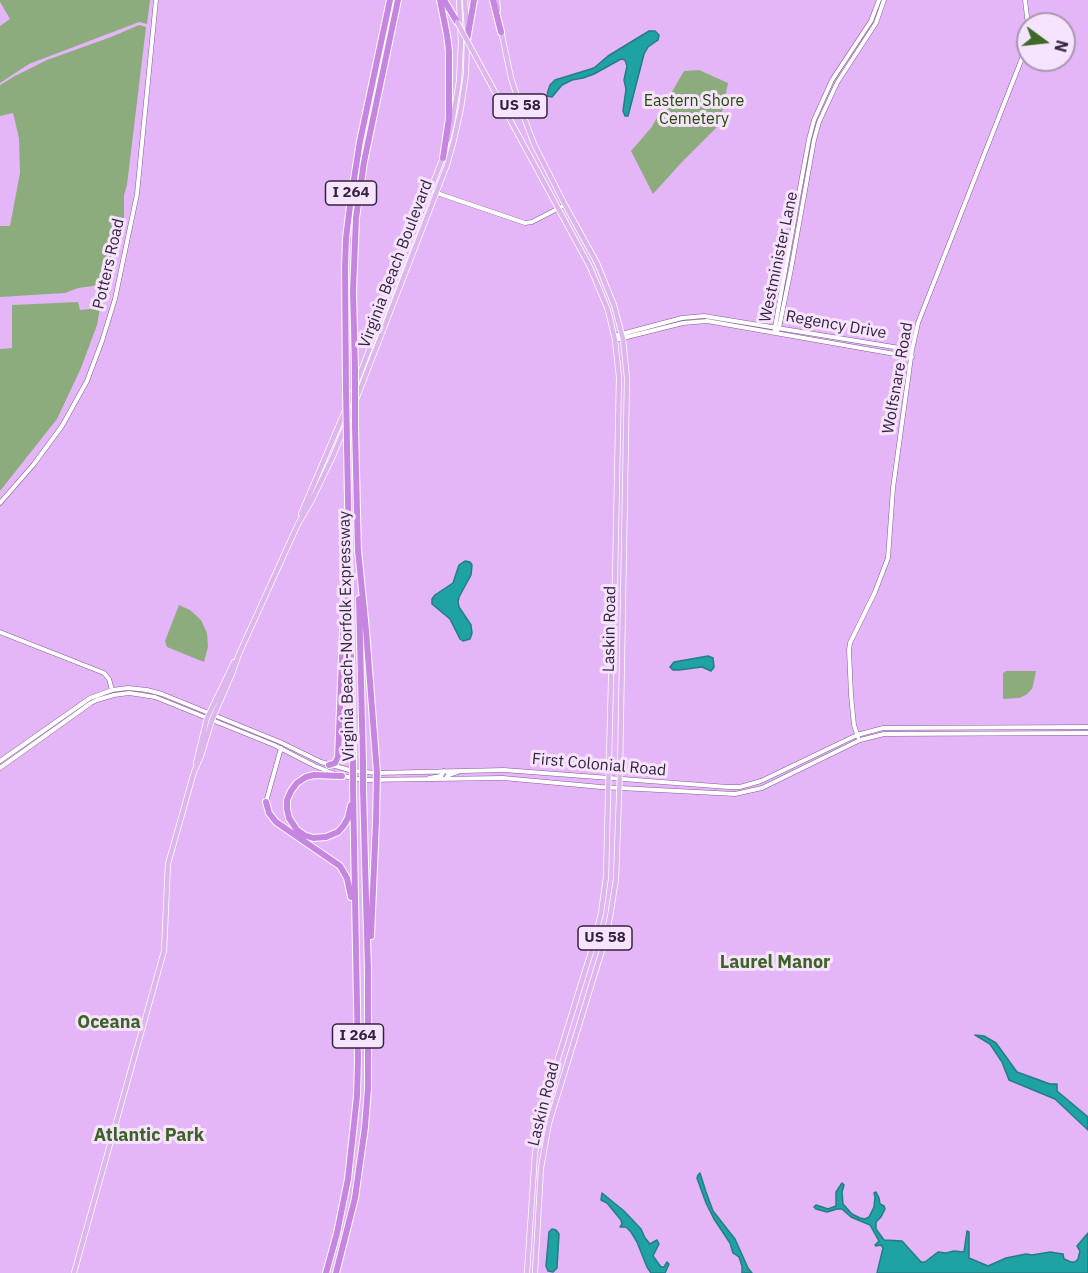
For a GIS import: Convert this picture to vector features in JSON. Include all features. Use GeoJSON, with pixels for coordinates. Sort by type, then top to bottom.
{"type":"FeatureCollection","features":[{"type":"Feature","properties":{"kind":"highway","name":"Virginia Beach-Norfolk Expressway"},"geometry":{"type":"LineString","coordinates":[[326,1273],[344,1200],[356,1115],[358,1059],[346,389],[346,238],[360,141],[390,0]]}},
{"type":"Feature","properties":{"kind":"highway","name":"Virginia Beach-Norfolk Expressway"},"geometry":{"type":"LineString","coordinates":[[336,1273],[355,1198],[365,1127],[369,1055],[355,427],[353,291],[356,218],[364,162],[398,0]]}},
{"type":"Feature","properties":{"kind":"highway"},"geometry":{"type":"LineString","coordinates":[[444,0],[457,22]]}},
{"type":"Feature","properties":{"kind":"highway"},"geometry":{"type":"LineString","coordinates":[[443,158],[449,118],[449,51],[444,0]]}},
{"type":"Feature","properties":{"kind":"highway"},"geometry":{"type":"LineString","coordinates":[[467,40],[474,0]]}},
{"type":"Feature","properties":{"kind":"highway"},"geometry":{"type":"LineString","coordinates":[[495,0],[501,32]]}},
{"type":"Feature","properties":{"kind":"highway"},"geometry":{"type":"LineString","coordinates":[[329,765],[335,763],[338,757],[348,512]]}},
{"type":"Feature","properties":{"kind":"highway"},"geometry":{"type":"LineString","coordinates":[[358,550],[377,777],[368,971]]}},
{"type":"Feature","properties":{"kind":"highway"},"geometry":{"type":"LineString","coordinates":[[342,776],[314,775],[297,783],[289,795],[287,804],[291,823],[308,837],[330,836],[342,828],[347,821],[354,796]]}},
{"type":"Feature","properties":{"kind":"highway"},"geometry":{"type":"LineString","coordinates":[[266,802],[269,813],[276,822],[335,862],[345,875],[351,891],[356,945]]}},
{"type":"Feature","properties":{"kind":"main road","name":"Virginia Beach Boulevard"},"geometry":{"type":"LineString","coordinates":[[434,192],[452,123],[459,81],[461,42],[459,0]]}},
{"type":"Feature","properties":{"kind":"main road","name":"Virginia Beach Boulevard"},"geometry":{"type":"LineString","coordinates":[[74,1273],[164,951],[168,864],[197,755],[228,672],[298,524],[319,486],[350,415],[434,192],[447,165],[459,120],[465,80],[467,40],[465,0]]}},
{"type":"Feature","properties":{"kind":"main road","name":"Laskin Road"},"geometry":{"type":"LineString","coordinates":[[457,22],[592,271],[608,310],[615,338],[619,377],[607,867],[603,902],[590,956],[543,1107],[535,1153],[527,1273]]}},
{"type":"Feature","properties":{"kind":"main road","name":"Laskin Road"},"geometry":{"type":"LineString","coordinates":[[501,32],[511,78],[534,144],[600,269],[614,304],[622,337],[627,378],[627,476],[617,865],[612,907],[603,947],[549,1123],[541,1168],[535,1273]]}},
{"type":"Feature","properties":{"kind":"street","name":"Potters Road"},"geometry":{"type":"LineString","coordinates":[[0,503],[45,451],[66,420],[87,381],[104,335],[115,299],[137,194],[156,0]]}},
{"type":"Feature","properties":{"kind":"street","name":"Westminister Lane"},"geometry":{"type":"LineString","coordinates":[[776,329],[814,120],[832,80],[871,21],[879,0]]}},
{"type":"Feature","properties":{"kind":"street","name":"Westminister Lane"},"geometry":{"type":"LineString","coordinates":[[776,329],[791,269],[819,122],[837,83],[876,23],[884,0]]}},
{"type":"Feature","properties":{"kind":"street","name":"Wolfsnare Road"},"geometry":{"type":"LineString","coordinates":[[858,738],[851,696],[850,643],[875,592],[888,558],[892,498],[912,350],[918,324],[1017,72]]}},
{"type":"Feature","properties":{"kind":"street"},"geometry":{"type":"LineString","coordinates":[[434,192],[525,223],[532,222],[565,205]]}},
{"type":"Feature","properties":{"kind":"street","name":"Regency Drive"},"geometry":{"type":"LineString","coordinates":[[615,338],[683,323],[707,321],[912,350]]}},
{"type":"Feature","properties":{"kind":"street","name":"Regency Drive"},"geometry":{"type":"LineString","coordinates":[[776,329],[912,357]]}},
{"type":"Feature","properties":{"kind":"street"},"geometry":{"type":"LineString","coordinates":[[0,632],[104,673],[113,692]]}},
{"type":"Feature","properties":{"kind":"street"},"geometry":{"type":"LineString","coordinates":[[0,761],[90,698],[113,692]]}},
{"type":"Feature","properties":{"kind":"street"},"geometry":{"type":"LineString","coordinates":[[0,768],[84,708],[113,692]]}},
{"type":"Feature","properties":{"kind":"street","name":"First Colonial Road"},"geometry":{"type":"LineString","coordinates":[[113,692],[147,695],[210,716],[329,765],[377,777],[426,780],[503,778],[715,794],[741,794],[771,784],[858,738],[884,734],[1088,732]]}},
{"type":"Feature","properties":{"kind":"street","name":"First Colonial Road"},"geometry":{"type":"LineString","coordinates":[[282,746],[323,770],[358,780],[444,771],[504,770],[728,787],[747,786],[769,778],[883,728],[1088,727]]}},
{"type":"Feature","properties":{"kind":"street"},"geometry":{"type":"LineString","coordinates":[[266,802],[282,746]]}},
{"type":"Feature","properties":{"kind":"street"},"geometry":{"type":"LineString","coordinates":[[446,779],[449,774],[462,770]]}},
{"type":"Feature","properties":{"kind":"street"},"geometry":{"type":"LineString","coordinates":[[426,780],[441,776],[444,771]]}},
{"type":"Feature","properties":{"kind":"green space"},"geometry":{"type":"Polygon","coordinates":[[[0,0],[150,0],[147,24],[139,22],[29,64],[0,83],[0,26],[10,19],[0,0]]]}},
{"type":"Feature","properties":{"kind":"green space"},"geometry":{"type":"Polygon","coordinates":[[[139,25],[146,27],[124,195],[124,217],[108,284],[78,288],[65,293],[0,297],[0,226],[10,226],[20,173],[19,138],[13,113],[0,116],[0,85],[47,60],[139,25]]]}},
{"type":"Feature","properties":{"kind":"green space","name":"Eastern Shore Cemetery"},"geometry":{"type":"Polygon","coordinates":[[[699,70],[728,83],[720,122],[653,194],[631,151],[651,128],[684,71],[699,70]]]}},
{"type":"Feature","properties":{"kind":"green space"},"geometry":{"type":"Polygon","coordinates":[[[78,302],[80,310],[100,308],[97,325],[81,368],[57,419],[0,491],[0,349],[12,348],[12,305],[78,302]]]}},
{"type":"Feature","properties":{"kind":"green space"},"geometry":{"type":"Polygon","coordinates":[[[179,605],[190,610],[201,620],[207,633],[208,647],[204,662],[167,647],[165,641],[179,605]]]}},
{"type":"Feature","properties":{"kind":"green space"},"geometry":{"type":"Polygon","coordinates":[[[1006,671],[1036,671],[1032,689],[1019,698],[1003,699],[1003,673],[1006,671]]]}},
{"type":"Feature","properties":{"kind":"shaded area"},"geometry":{"type":"Polygon","coordinates":[[[649,31],[655,31],[659,35],[658,40],[648,47],[644,54],[628,116],[625,116],[623,111],[627,66],[625,60],[621,59],[594,74],[562,85],[552,97],[547,96],[550,85],[555,80],[594,68],[608,56],[649,31]]]}},
{"type":"Feature","properties":{"kind":"shaded area"},"geometry":{"type":"Polygon","coordinates":[[[465,561],[472,565],[471,575],[458,602],[471,625],[472,633],[470,639],[463,641],[450,619],[432,604],[432,599],[453,583],[459,565],[465,561]]]}},
{"type":"Feature","properties":{"kind":"shaded area"},"geometry":{"type":"Polygon","coordinates":[[[708,656],[713,658],[714,667],[711,671],[702,667],[673,670],[670,667],[674,662],[708,656]]]}},
{"type":"Feature","properties":{"kind":"shaded area"},"geometry":{"type":"Polygon","coordinates":[[[975,1035],[984,1036],[996,1043],[1017,1072],[1050,1084],[1057,1084],[1057,1091],[1088,1117],[1088,1130],[1055,1099],[1009,1080],[1002,1062],[990,1044],[975,1035]]]}},
{"type":"Feature","properties":{"kind":"shaded area"},"geometry":{"type":"Polygon","coordinates":[[[700,1173],[713,1211],[735,1239],[752,1273],[742,1273],[739,1257],[733,1253],[730,1243],[706,1203],[697,1178],[700,1173]]]}},
{"type":"Feature","properties":{"kind":"shaded area"},"geometry":{"type":"Polygon","coordinates":[[[842,1183],[844,1185],[843,1204],[852,1214],[860,1218],[869,1217],[874,1207],[874,1193],[876,1192],[880,1204],[885,1209],[876,1222],[876,1229],[884,1240],[902,1241],[921,1262],[925,1262],[938,1252],[964,1252],[967,1231],[969,1232],[969,1258],[988,1266],[1006,1258],[1050,1252],[1063,1254],[1064,1259],[1075,1262],[1080,1251],[1077,1246],[1088,1233],[1088,1273],[877,1273],[883,1248],[881,1245],[875,1245],[879,1241],[870,1225],[851,1217],[842,1209],[827,1212],[814,1207],[816,1205],[828,1209],[836,1206],[836,1192],[842,1183]]]}},
{"type":"Feature","properties":{"kind":"shaded area"},"geometry":{"type":"Polygon","coordinates":[[[602,1193],[641,1229],[650,1244],[657,1240],[659,1244],[653,1256],[661,1267],[664,1267],[667,1262],[669,1264],[665,1273],[651,1273],[631,1232],[626,1227],[620,1227],[621,1220],[607,1203],[601,1200],[602,1193]]]}},
{"type":"Feature","properties":{"kind":"shaded area"},"geometry":{"type":"Polygon","coordinates":[[[552,1229],[559,1234],[557,1268],[553,1272],[548,1271],[546,1266],[549,1232],[552,1229]]]}},
{"type":"Feature","properties":{"kind":"district","name":"Laurel Manor"},"geometry":{"type":"Point","coordinates":[775,963]}},
{"type":"Feature","properties":{"kind":"district","name":"Oceana"},"geometry":{"type":"Point","coordinates":[109,1023]}},
{"type":"Feature","properties":{"kind":"district","name":"Atlantic Park"},"geometry":{"type":"Point","coordinates":[149,1136]}}]}
